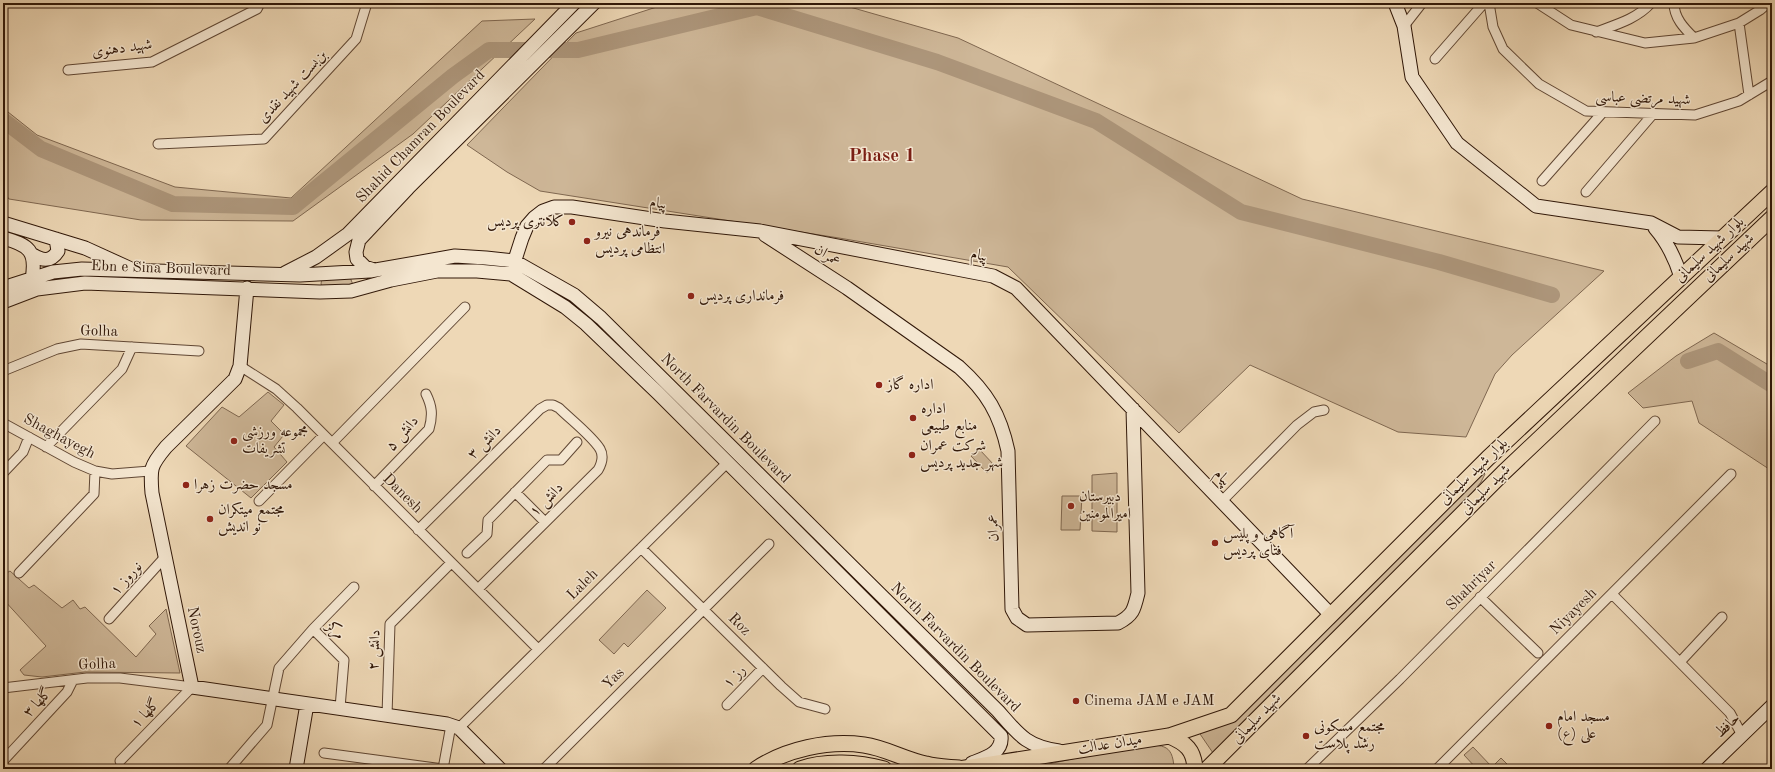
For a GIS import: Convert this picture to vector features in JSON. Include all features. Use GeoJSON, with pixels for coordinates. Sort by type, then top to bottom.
{"type":"FeatureCollection","features":[{"type":"Feature","properties":{"kind":"main road","name":"Shahid Chamran Boulevard"},"geometry":{"type":"LineString","coordinates":[[277,276],[302,265],[334,245],[348,234],[574,3]]}},
{"type":"Feature","properties":{"kind":"main road","name":"Shahid Chamran Boulevard"},"geometry":{"type":"LineString","coordinates":[[353,276],[359,240],[408,188],[557,38],[594,3]]}},
{"type":"Feature","properties":{"kind":"main road"},"geometry":{"type":"LineString","coordinates":[[1395,3],[1404,26],[1412,77],[1457,143],[1536,206],[1651,223],[1678,237],[1722,238]]}},
{"type":"Feature","properties":{"kind":"main road","name":"بلوار شهید سلیمانی"},"geometry":{"type":"LineString","coordinates":[[1169,736],[1231,715],[1488,458],[1772,192]]}},
{"type":"Feature","properties":{"kind":"main road","name":"پیام"},"geometry":{"type":"LineString","coordinates":[[510,274],[527,226],[543,211],[554,207],[572,207],[665,221],[760,231],[976,272],[1004,280],[1016,288],[1331,615]]}},
{"type":"Feature","properties":{"kind":"main road","name":"شهید سلیمانی"},"geometry":{"type":"LineString","coordinates":[[1207,769],[1503,473],[1772,218]]}},
{"type":"Feature","properties":{"kind":"main road"},"geometry":{"type":"LineString","coordinates":[[1651,223],[1663,238],[1674,256],[1680,277]]}},
{"type":"Feature","properties":{"kind":"main road"},"geometry":{"type":"LineString","coordinates":[[3,224],[56,239],[102,255],[135,271]]}},
{"type":"Feature","properties":{"kind":"main road","name":"عمران"},"geometry":{"type":"LineString","coordinates":[[760,231],[847,288],[959,367],[976,382],[990,400],[1003,429],[1008,451],[1012,609],[1017,618],[1026,625],[1118,623],[1129,616],[1135,607],[1138,593],[1132,409]]}},
{"type":"Feature","properties":{"kind":"main road"},"geometry":{"type":"LineString","coordinates":[[3,238],[24,245],[40,260],[54,258],[58,251],[56,239]]}},
{"type":"Feature","properties":{"kind":"main road"},"geometry":{"type":"LineString","coordinates":[[320,292],[317,284],[320,273],[325,259],[334,245]]}},
{"type":"Feature","properties":{"kind":"main road"},"geometry":{"type":"LineString","coordinates":[[33,255],[35,284]]}},
{"type":"Feature","properties":{"kind":"main road","name":"North Farvardin Boulevard"},"geometry":{"type":"LineString","coordinates":[[373,271],[455,256],[514,261],[574,296],[601,318],[993,706],[1020,736],[1030,744],[1041,748],[1063,752]]}},
{"type":"Feature","properties":{"kind":"main road"},"geometry":{"type":"LineString","coordinates":[[353,276],[365,267],[373,271]]}},
{"type":"Feature","properties":{"kind":"main road","name":"Ebn e Sina Boulevard"},"geometry":{"type":"LineString","coordinates":[[3,302],[53,272],[75,269],[96,268],[135,271],[277,276],[300,275]]}},
{"type":"Feature","properties":{"kind":"main road","name":"North Farvardin Boulevard"},"geometry":{"type":"LineString","coordinates":[[300,275],[320,273],[353,276],[370,286],[412,275],[454,270],[510,274],[565,306],[586,324],[658,393],[1001,736],[1002,742],[997,750],[989,757],[959,769]]}},
{"type":"Feature","properties":{"kind":"main road"},"geometry":{"type":"LineString","coordinates":[[370,286],[362,282],[361,278],[366,273],[373,271]]}},
{"type":"Feature","properties":{"kind":"main road","name":"North Farvardin Boulevard"},"geometry":{"type":"LineString","coordinates":[[320,292],[353,276]]}},
{"type":"Feature","properties":{"kind":"main road","name":"Ebn e Sina Boulevard"},"geometry":{"type":"LineString","coordinates":[[3,288],[35,284],[106,283],[320,292]]}},
{"type":"Feature","properties":{"kind":"main road"},"geometry":{"type":"LineString","coordinates":[[150,472],[156,459],[166,447],[235,379],[240,366],[247,288]]}},
{"type":"Feature","properties":{"kind":"main road"},"geometry":{"type":"LineString","coordinates":[[1488,458],[1503,473]]}},
{"type":"Feature","properties":{"kind":"main road","name":"Norouz"},"geometry":{"type":"LineString","coordinates":[[150,472],[152,492],[192,687]]}},
{"type":"Feature","properties":{"kind":"main road"},"geometry":{"type":"LineString","coordinates":[[192,687],[340,708],[455,727],[500,769]]}},
{"type":"Feature","properties":{"kind":"main road"},"geometry":{"type":"LineString","coordinates":[[296,769],[307,704]]}},
{"type":"Feature","properties":{"kind":"main road","name":"حافظ"},"geometry":{"type":"LineString","coordinates":[[1707,769],[1772,706]]}},
{"type":"Feature","properties":{"kind":"main road"},"geometry":{"type":"LineString","coordinates":[[1169,736],[1182,741],[1189,747],[1194,758],[1195,769]]}},
{"type":"Feature","properties":{"kind":"main road","name":"میدان عدالت"},"geometry":{"type":"LineString","coordinates":[[756,769],[770,760],[800,750],[834,744],[864,745],[930,767],[959,769],[1169,736]]}},
{"type":"Feature","properties":{"kind":"main road"},"geometry":{"type":"LineString","coordinates":[[800,769],[838,764],[863,764],[884,769]]}},
{"type":"Feature","properties":{"kind":"street","name":"شهید دهنوی"},"geometry":{"type":"LineString","coordinates":[[68,70],[152,62],[257,9],[260,3]]}},
{"type":"Feature","properties":{"kind":"street","name":"بن‌بست شهید نقدی"},"geometry":{"type":"LineString","coordinates":[[158,144],[264,138],[356,39],[366,3]]}},
{"type":"Feature","properties":{"kind":"street"},"geometry":{"type":"LineString","coordinates":[[1404,26],[1422,3]]}},
{"type":"Feature","properties":{"kind":"street"},"geometry":{"type":"LineString","coordinates":[[1435,59],[1484,3]]}},
{"type":"Feature","properties":{"kind":"street","name":"شهید مرتضی عباسی"},"geometry":{"type":"LineString","coordinates":[[1489,3],[1493,27],[1503,49],[1539,84],[1586,111],[1695,115],[1739,101],[1772,81]]}},
{"type":"Feature","properties":{"kind":"street"},"geometry":{"type":"LineString","coordinates":[[1537,3],[1571,25],[1645,43],[1694,38],[1739,23],[1760,10],[1768,3]]}},
{"type":"Feature","properties":{"kind":"street"},"geometry":{"type":"LineString","coordinates":[[1596,32],[1625,21],[1646,9],[1651,3]]}},
{"type":"Feature","properties":{"kind":"street"},"geometry":{"type":"LineString","coordinates":[[1674,3],[1674,8],[1680,24],[1694,38]]}},
{"type":"Feature","properties":{"kind":"street"},"geometry":{"type":"LineString","coordinates":[[1739,23],[1750,94]]}},
{"type":"Feature","properties":{"kind":"street"},"geometry":{"type":"LineString","coordinates":[[1542,181],[1603,112]]}},
{"type":"Feature","properties":{"kind":"street"},"geometry":{"type":"LineString","coordinates":[[1586,192],[1653,114]]}},
{"type":"Feature","properties":{"kind":"street"},"geometry":{"type":"LineString","coordinates":[[332,443],[465,307]]}},
{"type":"Feature","properties":{"kind":"street","name":"Golha"},"geometry":{"type":"LineString","coordinates":[[3,371],[50,351],[81,344],[199,351]]}},
{"type":"Feature","properties":{"kind":"street"},"geometry":{"type":"LineString","coordinates":[[46,447],[122,369],[132,347]]}},
{"type":"Feature","properties":{"kind":"street","name":"Danesh"},"geometry":{"type":"LineString","coordinates":[[240,366],[276,389],[538,649]]}},
{"type":"Feature","properties":{"kind":"street","name":"دانش ۵"},"geometry":{"type":"LineString","coordinates":[[374,486],[429,429],[433,418],[431,404],[426,394]]}},
{"type":"Feature","properties":{"kind":"street","name":"دانش ۳"},"geometry":{"type":"LineString","coordinates":[[418,530],[540,409],[547,405],[553,405],[559,408],[577,426]]}},
{"type":"Feature","properties":{"kind":"street"},"geometry":{"type":"LineString","coordinates":[[1222,501],[1297,425],[1314,412],[1324,410]]}},
{"type":"Feature","properties":{"kind":"street","name":"Shahriyar"},"geometry":{"type":"LineString","coordinates":[[1308,769],[1655,421]]}},
{"type":"Feature","properties":{"kind":"street","name":"Shaghayegh"},"geometry":{"type":"LineString","coordinates":[[3,423],[46,447],[95,471],[112,474],[150,472]]}},
{"type":"Feature","properties":{"kind":"street","name":"دانش ۱"},"geometry":{"type":"LineString","coordinates":[[478,589],[602,464],[600,450],[577,426]]}},
{"type":"Feature","properties":{"kind":"street"},"geometry":{"type":"LineString","coordinates":[[259,501],[324,435]]}},
{"type":"Feature","properties":{"kind":"street"},"geometry":{"type":"LineString","coordinates":[[3,474],[23,452],[29,437]]}},
{"type":"Feature","properties":{"kind":"street"},"geometry":{"type":"LineString","coordinates":[[467,553],[487,534],[488,520],[515,492],[547,460],[561,460],[577,442]]}},
{"type":"Feature","properties":{"kind":"street","name":"Laleh"},"geometry":{"type":"LineString","coordinates":[[455,727],[538,649],[727,463]]}},
{"type":"Feature","properties":{"kind":"street"},"geometry":{"type":"LineString","coordinates":[[19,573],[94,494],[95,471]]}},
{"type":"Feature","properties":{"kind":"street","name":"Niyayesh"},"geometry":{"type":"LineString","coordinates":[[1437,769],[1731,474]]}},
{"type":"Feature","properties":{"kind":"street"},"geometry":{"type":"LineString","coordinates":[[515,492],[545,522]]}},
{"type":"Feature","properties":{"kind":"street","name":"Yas"},"geometry":{"type":"LineString","coordinates":[[544,769],[769,544]]}},
{"type":"Feature","properties":{"kind":"street","name":"Roz"},"geometry":{"type":"LineString","coordinates":[[641,548],[799,702],[825,709]]}},
{"type":"Feature","properties":{"kind":"street","name":"نوروز ۱"},"geometry":{"type":"LineString","coordinates":[[109,619],[165,557]]}},
{"type":"Feature","properties":{"kind":"street","name":"دانش ۲"},"geometry":{"type":"LineString","coordinates":[[386,715],[390,624],[451,562]]}},
{"type":"Feature","properties":{"kind":"street","name":"مرکز"},"geometry":{"type":"LineString","coordinates":[[340,708],[344,660],[313,629],[354,587]]}},
{"type":"Feature","properties":{"kind":"street"},"geometry":{"type":"LineString","coordinates":[[1612,594],[1730,713],[1742,735]]}},
{"type":"Feature","properties":{"kind":"street"},"geometry":{"type":"LineString","coordinates":[[1480,598],[1538,653]]}},
{"type":"Feature","properties":{"kind":"street"},"geometry":{"type":"LineString","coordinates":[[1680,662],[1722,617]]}},
{"type":"Feature","properties":{"kind":"street"},"geometry":{"type":"LineString","coordinates":[[229,769],[268,724],[280,668],[313,629]]}},
{"type":"Feature","properties":{"kind":"street","name":"رز ۱"},"geometry":{"type":"LineString","coordinates":[[727,705],[763,668]]}},
{"type":"Feature","properties":{"kind":"street","name":"Golha"},"geometry":{"type":"LineString","coordinates":[[3,688],[73,680],[120,678],[192,687]]}},
{"type":"Feature","properties":{"kind":"street","name":"گلها ۳"},"geometry":{"type":"LineString","coordinates":[[3,761],[67,692],[73,680]]}},
{"type":"Feature","properties":{"kind":"street","name":"گلها ۱"},"geometry":{"type":"LineString","coordinates":[[120,761],[192,687]]}},
{"type":"Feature","properties":{"kind":"street"},"geometry":{"type":"LineString","coordinates":[[324,753],[443,769],[455,727]]}},
{"type":"Feature","properties":{"kind":"shaded area"},"geometry":{"type":"Polygon","coordinates":[[[669,3],[836,3],[958,38],[1302,199],[1604,271],[1512,355],[1495,374],[1466,437],[1398,432],[1250,365],[1179,433],[1008,267],[839,238],[540,191],[507,172],[467,145],[576,33],[669,3]]]}},
{"type":"Feature","properties":{"kind":"shaded area"},"geometry":{"type":"Polygon","coordinates":[[[535,19],[413,134],[293,221],[141,220],[9,199],[3,191],[3,108],[37,135],[175,187],[291,198],[482,21],[535,19]]]}},
{"type":"Feature","properties":{"kind":"shaded area"},"geometry":{"type":"Polygon","coordinates":[[[322,277],[350,277],[353,285],[323,288],[321,284],[322,277]]]}},
{"type":"Feature","properties":{"kind":"shaded area"},"geometry":{"type":"Polygon","coordinates":[[[1714,333],[1772,367],[1772,471],[1699,423],[1692,401],[1643,408],[1628,393],[1676,356],[1714,333]]]}},
{"type":"Feature","properties":{"kind":"shaded area","name":"مجموعه ورزشی تشریفات"},"geometry":{"type":"Polygon","coordinates":[[[268,392],[284,405],[271,421],[282,432],[283,436],[274,447],[287,462],[251,498],[186,446],[222,407],[239,417],[268,392]]]}},
{"type":"Feature","properties":{"kind":"shaded area"},"geometry":{"type":"Polygon","coordinates":[[[979,449],[995,466],[987,473],[971,456],[979,449]]]}},
{"type":"Feature","properties":{"kind":"shaded area"},"geometry":{"type":"Polygon","coordinates":[[[1117,473],[1117,532],[1092,531],[1092,475],[1117,473]]]}},
{"type":"Feature","properties":{"kind":"shaded area"},"geometry":{"type":"Polygon","coordinates":[[[1482,473],[1485,474],[1481,482],[1469,497],[1213,753],[1198,731],[1235,719],[1482,473]]]}},
{"type":"Feature","properties":{"kind":"shaded area"},"geometry":{"type":"Polygon","coordinates":[[[1062,496],[1082,496],[1080,530],[1061,530],[1062,496]]]}},
{"type":"Feature","properties":{"kind":"shaded area"},"geometry":{"type":"Polygon","coordinates":[[[10,571],[29,588],[34,585],[62,608],[73,600],[80,609],[85,607],[136,657],[156,634],[149,626],[166,609],[180,673],[85,672],[42,677],[24,675],[20,670],[46,646],[3,599],[3,575],[10,571]]]}},
{"type":"Feature","properties":{"kind":"shaded area"},"geometry":{"type":"Polygon","coordinates":[[[647,590],[666,608],[628,647],[624,643],[614,654],[599,640],[647,590]]]}},
{"type":"Feature","properties":{"kind":"shaded area"},"geometry":{"type":"Polygon","coordinates":[[[1138,745],[1159,746],[1168,749],[1173,760],[1174,769],[1025,769],[1138,745]]]}},
{"type":"Feature","properties":{"kind":"shaded area"},"geometry":{"type":"Polygon","coordinates":[[[1473,747],[1492,767],[1501,758],[1512,769],[1477,769],[1464,755],[1473,747]]]}},
{"type":"Feature","properties":{"kind":"waterway"},"geometry":{"type":"LineString","coordinates":[[3,120],[41,149],[173,204],[293,207],[453,76],[489,50],[578,50],[757,7],[937,62],[1096,121],[1241,212],[1439,262],[1552,295]]}},
{"type":"Feature","properties":{"kind":"waterway"},"geometry":{"type":"LineString","coordinates":[[1688,361],[1718,351],[1772,385]]}},
{"type":"Feature","properties":{"kind":"place","name":"کلانتری پردیس"},"geometry":{"type":"Point","coordinates":[572,222]}},
{"type":"Feature","properties":{"kind":"place","name":"فرماندهی نیرو انتظامی پردیس"},"geometry":{"type":"Point","coordinates":[587,241]}},
{"type":"Feature","properties":{"kind":"place","name":"فرمانداری پردیس"},"geometry":{"type":"Point","coordinates":[691,296]}},
{"type":"Feature","properties":{"kind":"place","name":"اداره گاز"},"geometry":{"type":"Point","coordinates":[879,385]}},
{"type":"Feature","properties":{"kind":"place","name":"اداره منابع طبیعی"},"geometry":{"type":"Point","coordinates":[913,418]}},
{"type":"Feature","properties":{"kind":"place","name":"مجموعه ورزشی تشریفات"},"geometry":{"type":"Point","coordinates":[234,441]}},
{"type":"Feature","properties":{"kind":"place","name":"شرکت عمران شهر جدید پردیس"},"geometry":{"type":"Point","coordinates":[912,455]}},
{"type":"Feature","properties":{"kind":"place","name":"مسجد حضرت زهرا"},"geometry":{"type":"Point","coordinates":[186,485]}},
{"type":"Feature","properties":{"kind":"place","name":"دبیرستان امیرالمومنین"},"geometry":{"type":"Point","coordinates":[1071,506]}},
{"type":"Feature","properties":{"kind":"place","name":"مجتمع میتکران نو اندیش"},"geometry":{"type":"Point","coordinates":[210,519]}},
{"type":"Feature","properties":{"kind":"place","name":"آگاهی و پلیس فتای پردیس"},"geometry":{"type":"Point","coordinates":[1215,543]}},
{"type":"Feature","properties":{"kind":"place","name":"Cinema JAM e JAM"},"geometry":{"type":"Point","coordinates":[1076,701]}},
{"type":"Feature","properties":{"kind":"place","name":"مسجد امام علی (ع)"},"geometry":{"type":"Point","coordinates":[1549,726]}},
{"type":"Feature","properties":{"kind":"place","name":"مجتمع مسکونی رشد پلاست"},"geometry":{"type":"Point","coordinates":[1306,736]}},
{"type":"Feature","properties":{"kind":"district","name":"Phase 1"},"geometry":{"type":"Point","coordinates":[882,156]}}]}
